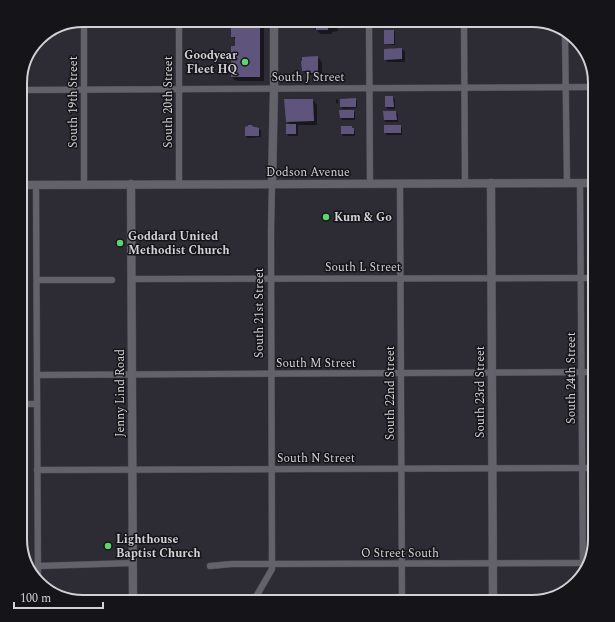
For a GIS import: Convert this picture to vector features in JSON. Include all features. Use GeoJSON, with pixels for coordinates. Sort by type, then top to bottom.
{"type":"FeatureCollection","features":[{"type":"Feature","properties":{"kind":"street","name":"South 19th Street"},"geometry":{"type":"LineString","coordinates":[[84,27],[84,185]]}},
{"type":"Feature","properties":{"kind":"street","name":"South 20th Street"},"geometry":{"type":"LineString","coordinates":[[179,27],[179,184]]}},
{"type":"Feature","properties":{"kind":"street","name":"South 21st Street"},"geometry":{"type":"LineString","coordinates":[[257,595],[272,569],[271,279],[274,27]]}},
{"type":"Feature","properties":{"kind":"street"},"geometry":{"type":"LineString","coordinates":[[369,27],[370,183]]}},
{"type":"Feature","properties":{"kind":"street"},"geometry":{"type":"LineString","coordinates":[[464,27],[465,183]]}},
{"type":"Feature","properties":{"kind":"street"},"geometry":{"type":"LineString","coordinates":[[565,38],[566,182]]}},
{"type":"Feature","properties":{"kind":"street","name":"South J Street"},"geometry":{"type":"LineString","coordinates":[[27,90],[588,87]]}},
{"type":"Feature","properties":{"kind":"street","name":"South 24th Street"},"geometry":{"type":"LineString","coordinates":[[580,182],[582,468],[586,555]]}},
{"type":"Feature","properties":{"kind":"street","name":"Dodson Avenue"},"geometry":{"type":"LineString","coordinates":[[27,185],[588,182]]}},
{"type":"Feature","properties":{"kind":"street","name":"South 22nd Street"},"geometry":{"type":"LineString","coordinates":[[400,183],[402,595]]}},
{"type":"Feature","properties":{"kind":"street","name":"South 23rd Street"},"geometry":{"type":"LineString","coordinates":[[491,183],[492,595]]}},
{"type":"Feature","properties":{"kind":"street","name":"Jenny Lind Road"},"geometry":{"type":"LineString","coordinates":[[131,184],[133,595]]}},
{"type":"Feature","properties":{"kind":"street"},"geometry":{"type":"LineString","coordinates":[[36,185],[38,572]]}},
{"type":"Feature","properties":{"kind":"street","name":"South L Street"},"geometry":{"type":"LineString","coordinates":[[132,279],[588,278]]}},
{"type":"Feature","properties":{"kind":"street"},"geometry":{"type":"LineString","coordinates":[[37,280],[112,280]]}},
{"type":"Feature","properties":{"kind":"street","name":"South M Street"},"geometry":{"type":"LineString","coordinates":[[37,375],[588,372]]}},
{"type":"Feature","properties":{"kind":"street"},"geometry":{"type":"LineString","coordinates":[[27,404],[37,404]]}},
{"type":"Feature","properties":{"kind":"street","name":"South N Street"},"geometry":{"type":"LineString","coordinates":[[37,470],[588,468]]}},
{"type":"Feature","properties":{"kind":"street"},"geometry":{"type":"LineString","coordinates":[[38,566],[133,563]]}},
{"type":"Feature","properties":{"kind":"street","name":"O Street South"},"geometry":{"type":"LineString","coordinates":[[210,566],[232,564],[582,563]]}},
{"type":"Feature","properties":{"kind":"building","name":"Goodyear Fleet HQ"},"geometry":{"type":"Polygon","coordinates":[[[231,27],[260,27],[260,77],[231,77],[231,46],[235,46],[235,37],[231,37],[231,27]]]}},
{"type":"Feature","properties":{"kind":"building"},"geometry":{"type":"Polygon","coordinates":[[[335,27],[328,28],[328,30],[316,30],[316,28],[312,28],[335,27]]]}},
{"type":"Feature","properties":{"kind":"building"},"geometry":{"type":"Polygon","coordinates":[[[384,30],[394,30],[394,44],[384,44],[384,30]]]}},
{"type":"Feature","properties":{"kind":"building"},"geometry":{"type":"Polygon","coordinates":[[[402,48],[402,59],[384,60],[384,49],[402,48]]]}},
{"type":"Feature","properties":{"kind":"building"},"geometry":{"type":"Polygon","coordinates":[[[318,56],[318,71],[315,71],[315,73],[309,73],[309,71],[302,71],[302,57],[318,56]]]}},
{"type":"Feature","properties":{"kind":"building"},"geometry":{"type":"Polygon","coordinates":[[[385,96],[393,96],[394,107],[385,107],[385,96]]]}},
{"type":"Feature","properties":{"kind":"building"},"geometry":{"type":"Polygon","coordinates":[[[356,98],[356,107],[340,107],[340,99],[356,98]]]}},
{"type":"Feature","properties":{"kind":"building"},"geometry":{"type":"Polygon","coordinates":[[[284,99],[313,99],[314,121],[286,122],[284,99]]]}},
{"type":"Feature","properties":{"kind":"building"},"geometry":{"type":"Polygon","coordinates":[[[339,110],[354,110],[354,118],[340,118],[339,110]]]}},
{"type":"Feature","properties":{"kind":"building"},"geometry":{"type":"Polygon","coordinates":[[[383,111],[396,111],[397,120],[384,120],[383,111]]]}},
{"type":"Feature","properties":{"kind":"building"},"geometry":{"type":"Polygon","coordinates":[[[286,124],[296,124],[296,134],[286,134],[286,124]]]}},
{"type":"Feature","properties":{"kind":"building"},"geometry":{"type":"Polygon","coordinates":[[[248,125],[259,128],[259,136],[245,136],[245,127],[248,125]]]}},
{"type":"Feature","properties":{"kind":"building"},"geometry":{"type":"Polygon","coordinates":[[[384,125],[401,125],[401,133],[384,133],[384,125]]]}},
{"type":"Feature","properties":{"kind":"building"},"geometry":{"type":"Polygon","coordinates":[[[341,126],[352,126],[352,128],[354,128],[354,134],[341,134],[341,126]]]}},
{"type":"Feature","properties":{"kind":"place","name":"Goodyear Fleet HQ"},"geometry":{"type":"Point","coordinates":[245,62]}},
{"type":"Feature","properties":{"kind":"place","name":"Kum & Go"},"geometry":{"type":"Point","coordinates":[326,217]}},
{"type":"Feature","properties":{"kind":"place","name":"Goddard United Methodist Church"},"geometry":{"type":"Point","coordinates":[120,243]}},
{"type":"Feature","properties":{"kind":"place","name":"Lighthouse Baptist Church"},"geometry":{"type":"Point","coordinates":[108,546]}}]}
